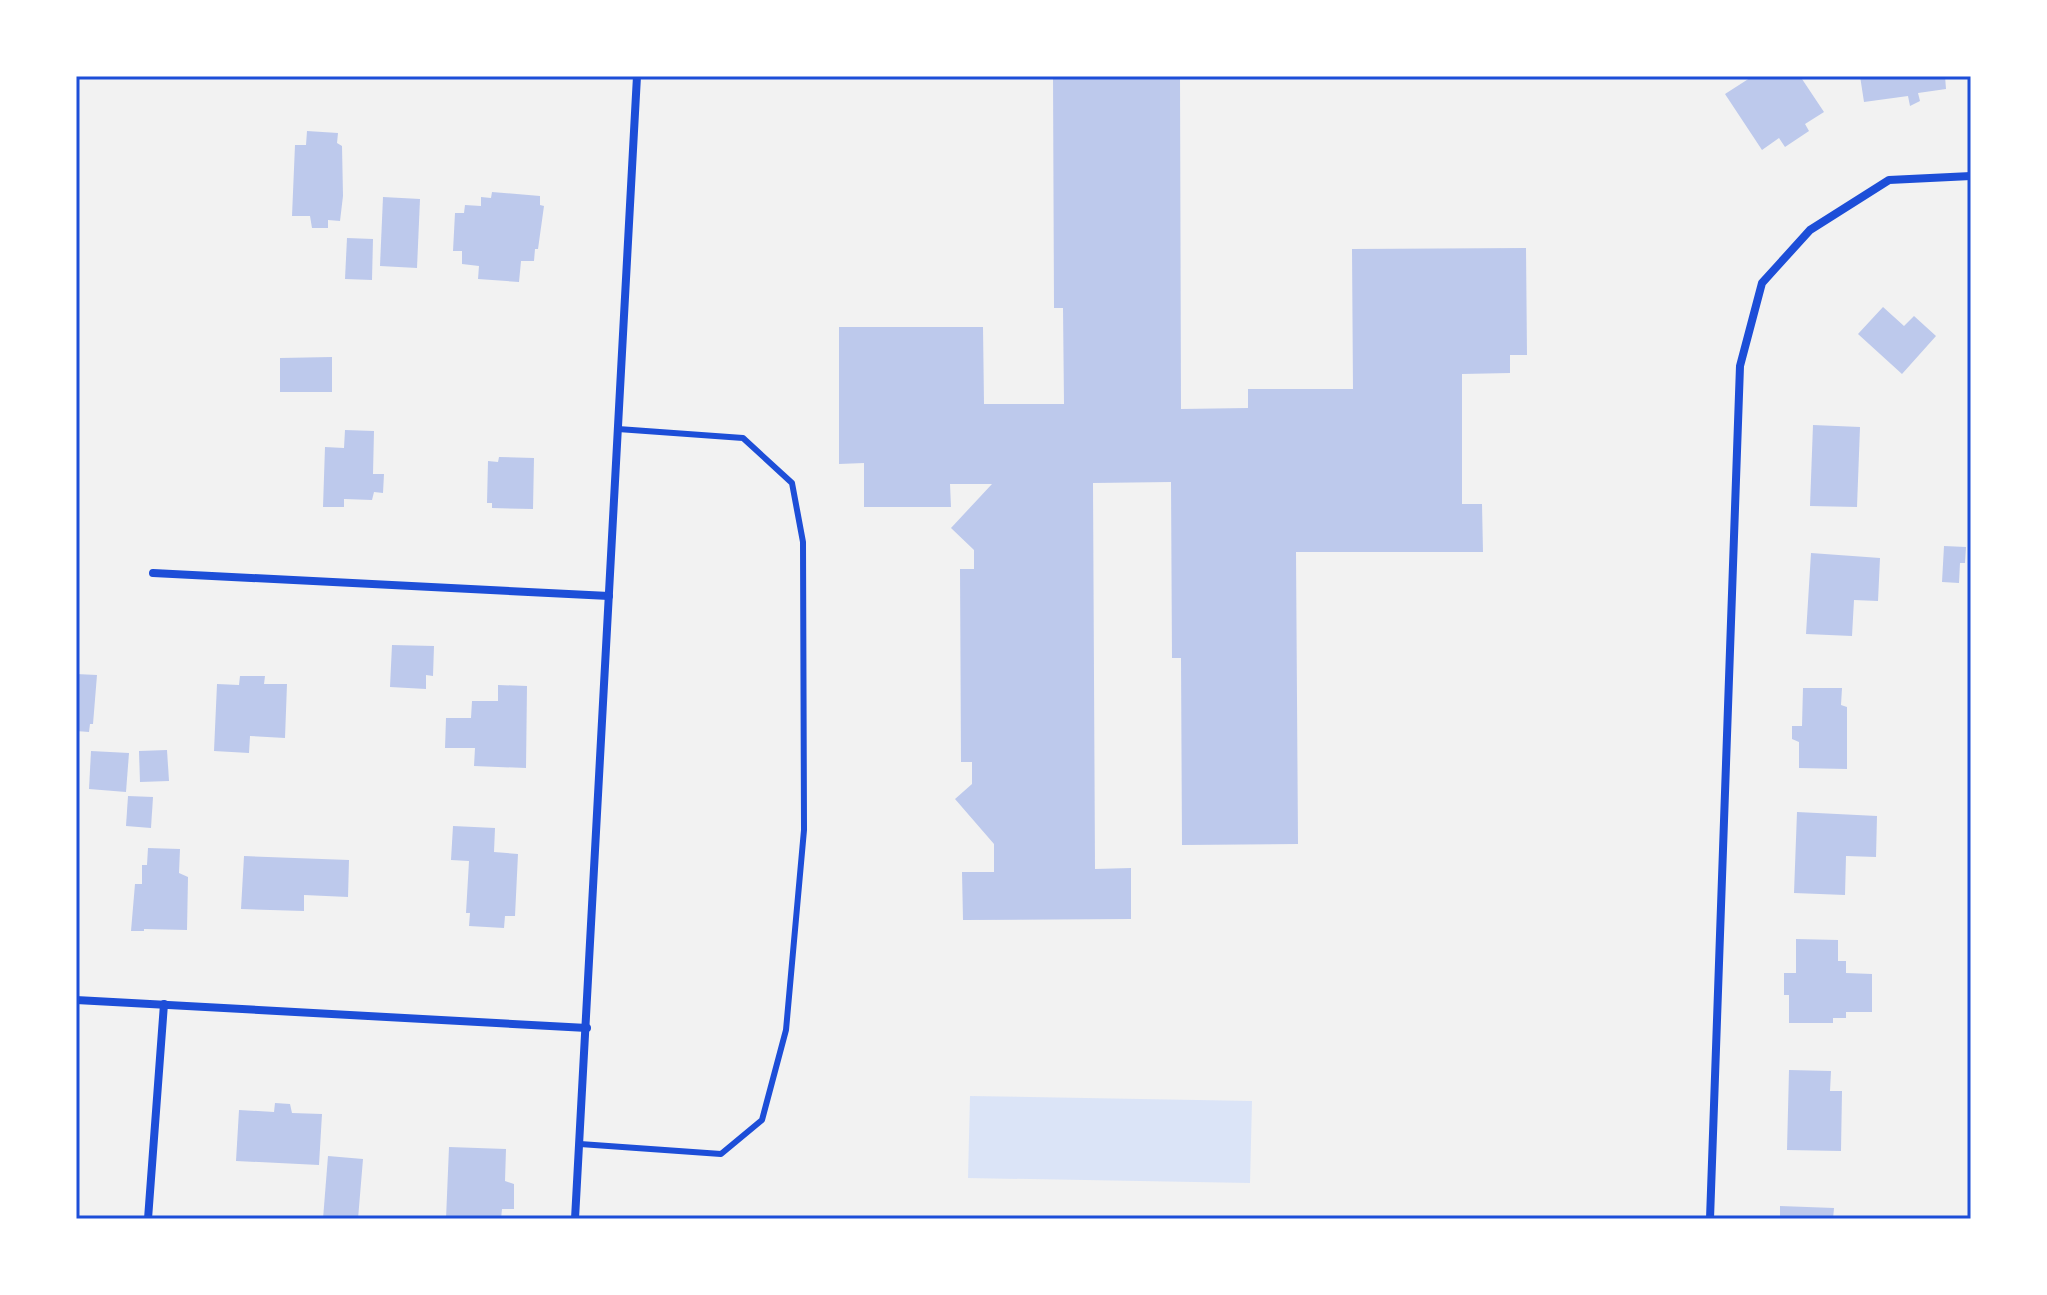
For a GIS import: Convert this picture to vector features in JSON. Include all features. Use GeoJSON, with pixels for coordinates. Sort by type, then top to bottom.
{"type":"FeatureCollection","features":[{"type":"Feature","properties":{"kind":"street"},"geometry":{"type":"LineString","coordinates":[[575,1219],[637,76]]}},
{"type":"Feature","properties":{"kind":"street"},"geometry":{"type":"LineString","coordinates":[[1710,1219],[1740,366],[1762,283],[1810,230],[1889,180],[1971,176]]}},
{"type":"Feature","properties":{"kind":"street"},"geometry":{"type":"LineString","coordinates":[[153,573],[609,596]]}},
{"type":"Feature","properties":{"kind":"street"},"geometry":{"type":"LineString","coordinates":[[76,1000],[587,1028]]}},
{"type":"Feature","properties":{"kind":"street"},"geometry":{"type":"LineString","coordinates":[[148,1219],[164,1004]]}},
{"type":"Feature","properties":{"kind":"lane"},"geometry":{"type":"LineString","coordinates":[[580,1144],[721,1154],[762,1120],[786,1030],[804,830],[803,542],[792,483],[743,438],[618,429]]}},
{"type":"Feature","properties":{"kind":"shaded area"},"geometry":{"type":"Polygon","coordinates":[[[970,1096],[1252,1101],[1250,1183],[968,1178],[970,1096]]]}},
{"type":"Feature","properties":{"kind":"building"},"geometry":{"type":"Polygon","coordinates":[[[1053,76],[1180,76],[1181,409],[1248,408],[1248,389],[1353,389],[1352,249],[1526,248],[1527,355],[1510,355],[1510,373],[1462,374],[1462,504],[1482,504],[1483,552],[1296,552],[1298,844],[1182,845],[1181,658],[1172,658],[1171,482],[1093,483],[1095,869],[1131,868],[1131,919],[963,920],[962,872],[994,872],[994,844],[955,799],[972,784],[972,762],[961,762],[960,569],[974,569],[974,550],[951,528],[992,484],[950,484],[951,507],[864,507],[864,463],[839,464],[839,327],[983,327],[984,404],[1064,404],[1063,308],[1054,308],[1053,76]]]}},
{"type":"Feature","properties":{"kind":"building"},"geometry":{"type":"Polygon","coordinates":[[[1753,76],[1800,76],[1824,112],[1805,124],[1809,131],[1785,147],[1779,138],[1762,150],[1725,94],[1753,76]]]}},
{"type":"Feature","properties":{"kind":"building"},"geometry":{"type":"Polygon","coordinates":[[[1860,76],[1945,76],[1946,89],[1918,93],[1920,101],[1910,106],[1908,96],[1864,102],[1860,76]]]}},
{"type":"Feature","properties":{"kind":"building"},"geometry":{"type":"Polygon","coordinates":[[[307,131],[338,133],[337,143],[342,146],[340,221],[328,220],[328,228],[312,228],[310,216],[292,216],[295,145],[306,145],[307,131]]]}},
{"type":"Feature","properties":{"kind":"building"},"geometry":{"type":"Polygon","coordinates":[[[492,192],[540,196],[540,205],[544,206],[538,249],[535,249],[534,261],[521,261],[519,282],[478,279],[479,266],[462,264],[462,251],[453,251],[455,213],[464,213],[465,205],[481,206],[481,197],[491,198],[492,192]]]}},
{"type":"Feature","properties":{"kind":"building"},"geometry":{"type":"Polygon","coordinates":[[[383,197],[420,199],[417,268],[380,266],[383,197]]]}},
{"type":"Feature","properties":{"kind":"building"},"geometry":{"type":"Polygon","coordinates":[[[347,238],[373,239],[372,280],[345,279],[347,238]]]}},
{"type":"Feature","properties":{"kind":"building"},"geometry":{"type":"Polygon","coordinates":[[[1883,307],[1904,326],[1914,316],[1936,336],[1902,374],[1858,334],[1883,307]]]}},
{"type":"Feature","properties":{"kind":"building"},"geometry":{"type":"Polygon","coordinates":[[[332,357],[332,392],[280,392],[280,358],[332,357]]]}},
{"type":"Feature","properties":{"kind":"building"},"geometry":{"type":"Polygon","coordinates":[[[1813,425],[1860,427],[1857,507],[1810,506],[1813,425]]]}},
{"type":"Feature","properties":{"kind":"building"},"geometry":{"type":"Polygon","coordinates":[[[345,430],[374,431],[373,474],[384,474],[383,493],[374,492],[372,500],[344,499],[344,507],[323,507],[325,447],[344,448],[345,430]]]}},
{"type":"Feature","properties":{"kind":"building"},"geometry":{"type":"Polygon","coordinates":[[[499,457],[534,458],[533,509],[492,508],[492,503],[487,503],[488,461],[498,462],[499,457]]]}},
{"type":"Feature","properties":{"kind":"building"},"geometry":{"type":"Polygon","coordinates":[[[1944,546],[1966,547],[1965,563],[1960,563],[1959,583],[1942,582],[1944,546]]]}},
{"type":"Feature","properties":{"kind":"building"},"geometry":{"type":"Polygon","coordinates":[[[1811,553],[1880,558],[1878,601],[1854,600],[1852,636],[1806,634],[1811,553]]]}},
{"type":"Feature","properties":{"kind":"building"},"geometry":{"type":"Polygon","coordinates":[[[392,645],[434,646],[433,676],[426,675],[426,689],[390,687],[392,645]]]}},
{"type":"Feature","properties":{"kind":"building"},"geometry":{"type":"Polygon","coordinates":[[[76,674],[97,675],[93,724],[90,724],[89,732],[76,731],[76,674]]]}},
{"type":"Feature","properties":{"kind":"building"},"geometry":{"type":"Polygon","coordinates":[[[240,676],[265,676],[264,684],[287,684],[285,738],[250,736],[249,753],[214,751],[217,684],[239,685],[240,676]]]}},
{"type":"Feature","properties":{"kind":"building"},"geometry":{"type":"Polygon","coordinates":[[[498,685],[527,686],[526,768],[474,766],[475,748],[445,748],[446,718],[471,718],[472,701],[498,701],[498,685]]]}},
{"type":"Feature","properties":{"kind":"building"},"geometry":{"type":"Polygon","coordinates":[[[1803,688],[1842,688],[1841,705],[1847,707],[1847,769],[1799,768],[1799,742],[1792,739],[1792,726],[1802,726],[1803,688]]]}},
{"type":"Feature","properties":{"kind":"building"},"geometry":{"type":"Polygon","coordinates":[[[167,750],[169,781],[140,782],[139,751],[167,750]]]}},
{"type":"Feature","properties":{"kind":"building"},"geometry":{"type":"Polygon","coordinates":[[[91,751],[129,753],[126,792],[89,789],[91,751]]]}},
{"type":"Feature","properties":{"kind":"building"},"geometry":{"type":"Polygon","coordinates":[[[128,796],[153,797],[151,828],[126,826],[128,796]]]}},
{"type":"Feature","properties":{"kind":"building"},"geometry":{"type":"Polygon","coordinates":[[[1797,812],[1877,816],[1876,857],[1846,856],[1845,895],[1794,893],[1797,812]]]}},
{"type":"Feature","properties":{"kind":"building"},"geometry":{"type":"Polygon","coordinates":[[[453,826],[495,828],[494,852],[518,854],[515,916],[505,916],[504,928],[469,926],[470,913],[466,913],[469,861],[451,860],[453,826]]]}},
{"type":"Feature","properties":{"kind":"building"},"geometry":{"type":"Polygon","coordinates":[[[148,848],[180,849],[179,873],[188,877],[187,930],[131,931],[135,884],[142,884],[142,865],[147,865],[148,848]]]}},
{"type":"Feature","properties":{"kind":"building"},"geometry":{"type":"Polygon","coordinates":[[[244,856],[349,860],[348,897],[304,895],[304,911],[241,909],[244,856]]]}},
{"type":"Feature","properties":{"kind":"building"},"geometry":{"type":"Polygon","coordinates":[[[1796,939],[1838,940],[1838,961],[1846,961],[1846,973],[1872,974],[1872,1012],[1846,1012],[1846,1018],[1833,1018],[1833,1023],[1789,1023],[1789,995],[1784,995],[1784,973],[1796,973],[1796,939]]]}},
{"type":"Feature","properties":{"kind":"building"},"geometry":{"type":"Polygon","coordinates":[[[1789,1070],[1831,1071],[1830,1091],[1842,1091],[1841,1151],[1787,1150],[1789,1070]]]}},
{"type":"Feature","properties":{"kind":"building"},"geometry":{"type":"Polygon","coordinates":[[[275,1103],[290,1104],[292,1113],[322,1114],[319,1165],[236,1161],[239,1110],[274,1112],[275,1103]]]}},
{"type":"Feature","properties":{"kind":"building"},"geometry":{"type":"Polygon","coordinates":[[[449,1147],[506,1149],[505,1181],[514,1184],[514,1209],[502,1209],[501,1219],[446,1219],[449,1147]]]}},
{"type":"Feature","properties":{"kind":"building"},"geometry":{"type":"Polygon","coordinates":[[[328,1156],[363,1159],[358,1219],[323,1219],[328,1156]]]}},
{"type":"Feature","properties":{"kind":"building"},"geometry":{"type":"Polygon","coordinates":[[[1780,1206],[1834,1208],[1833,1219],[1780,1219],[1780,1206]]]}}]}
